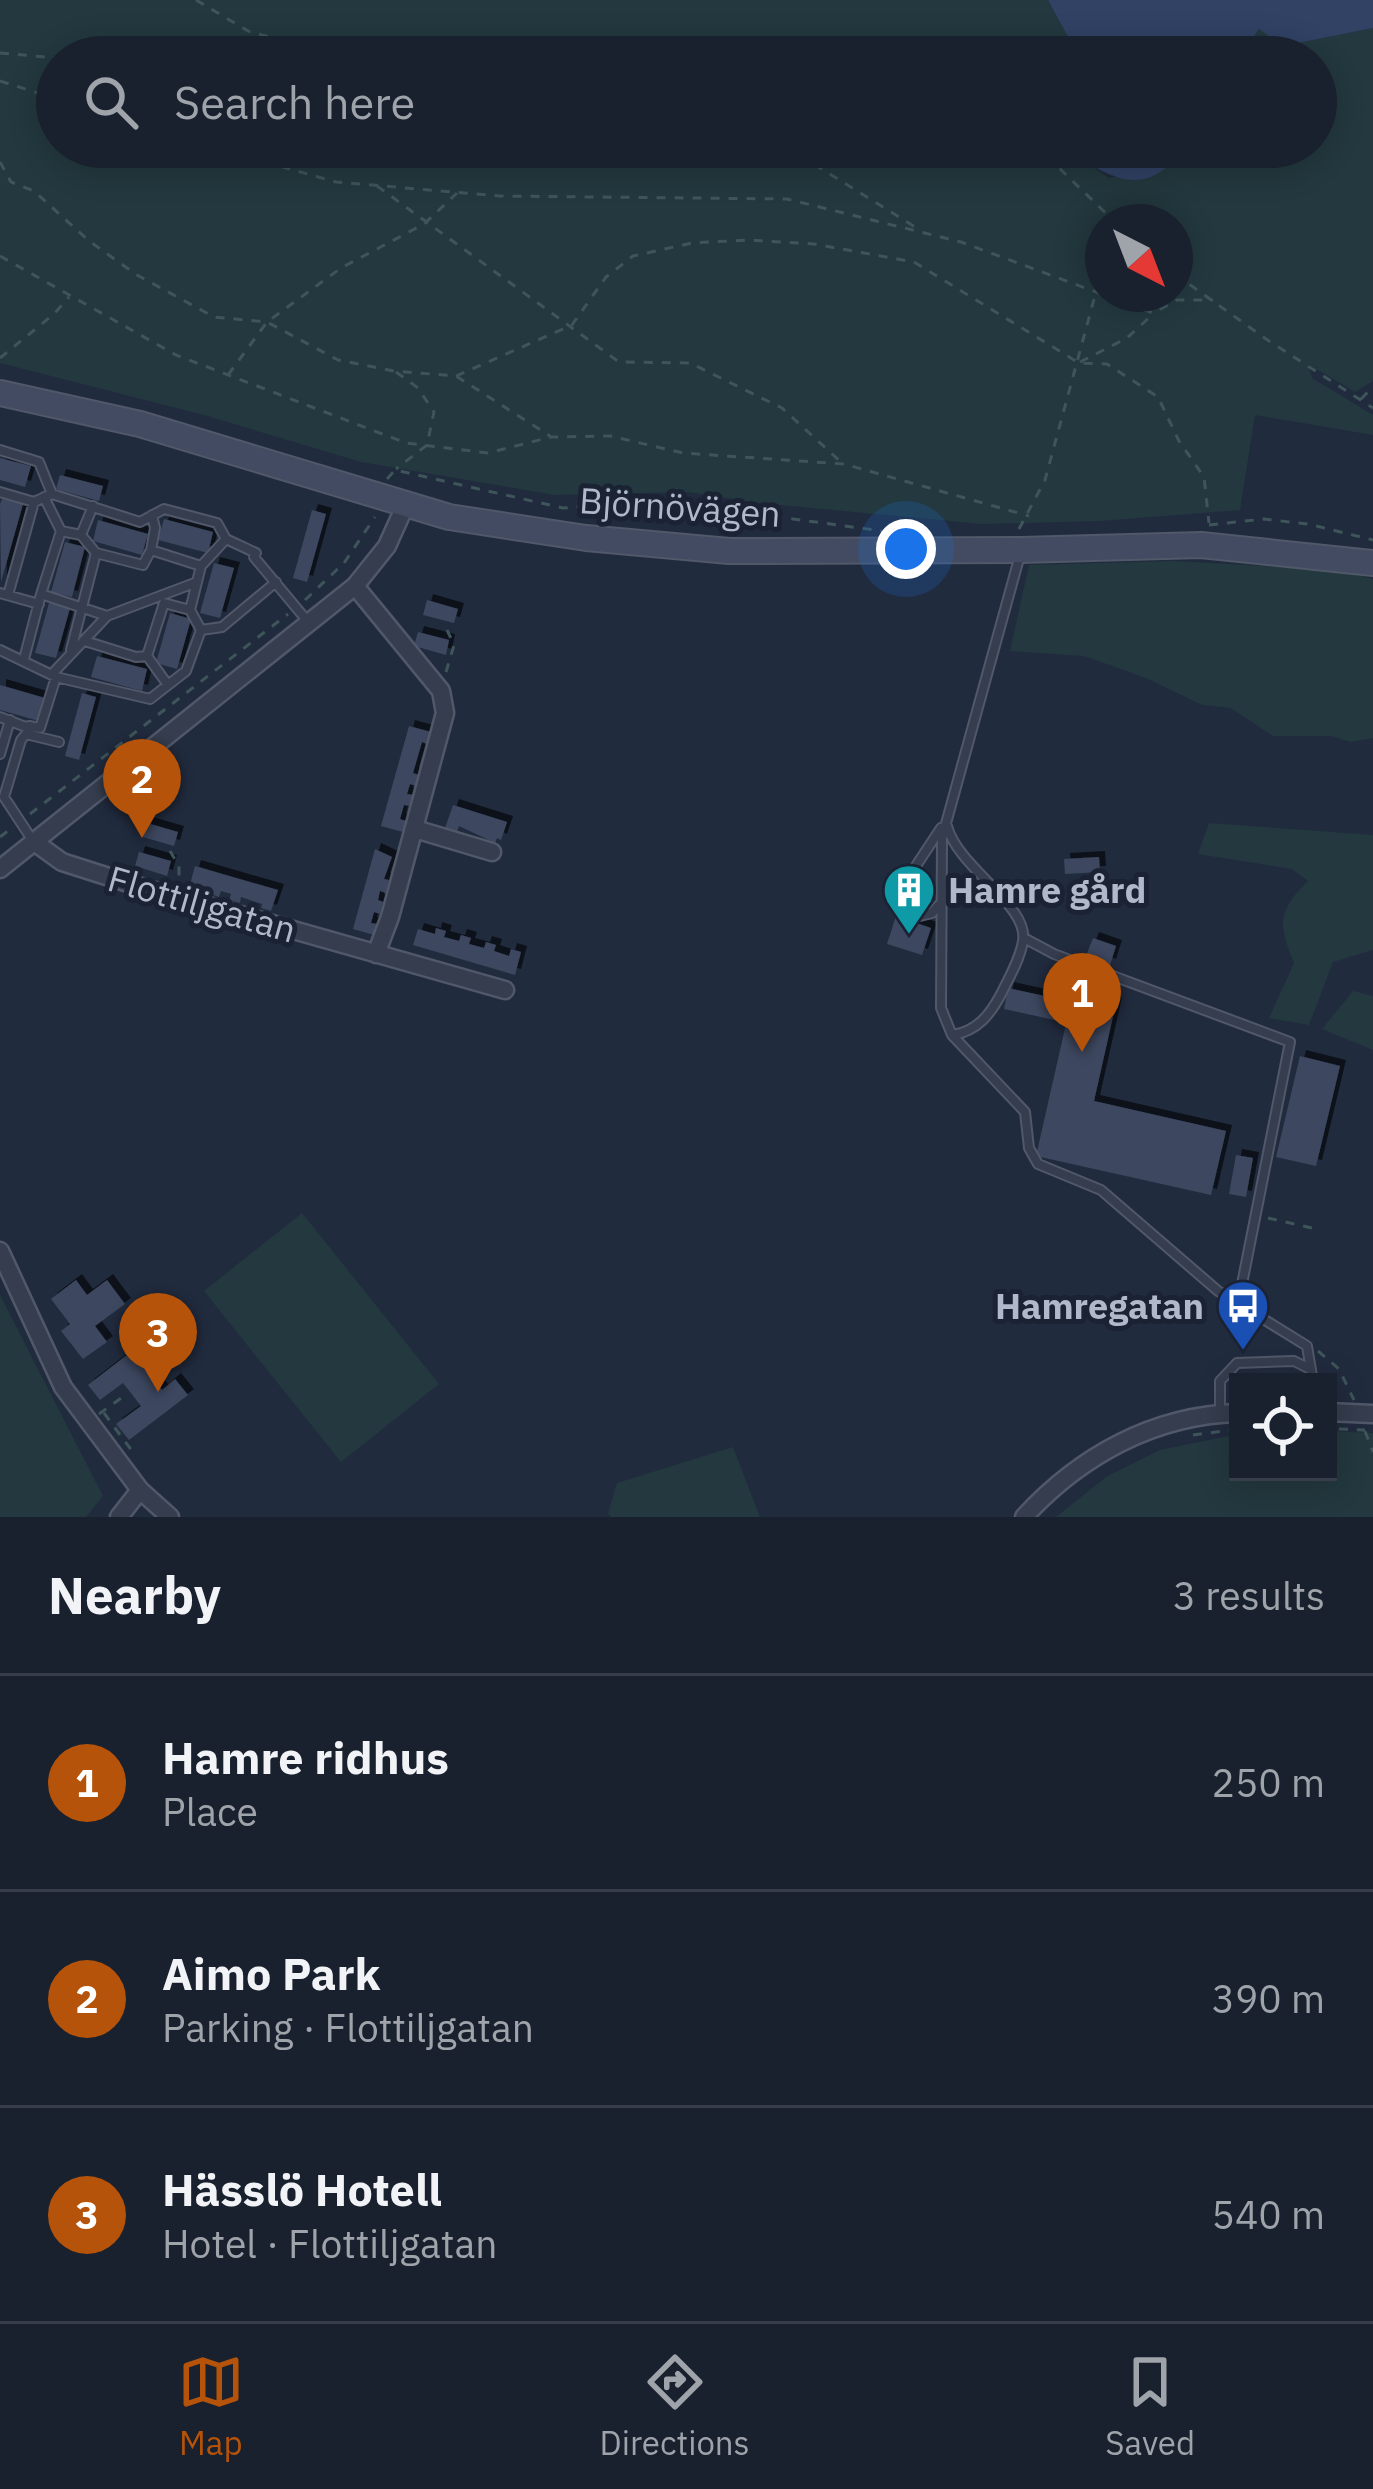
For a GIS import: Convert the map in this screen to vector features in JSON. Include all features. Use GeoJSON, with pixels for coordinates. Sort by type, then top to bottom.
{"type":"FeatureCollection","features":[{"type":"Feature","properties":{"kind":"main road","name":"Björnövägen"},"geometry":{"type":"LineString","coordinates":[[0,393],[140,424],[393,502],[494,526],[690,549],[1023,540],[1201,544],[1373,563]]}},
{"type":"Feature","properties":{"kind":"street"},"geometry":{"type":"LineString","coordinates":[[0,869],[356,586],[387,546],[393,502]]}},
{"type":"Feature","properties":{"kind":"street"},"geometry":{"type":"LineString","coordinates":[[356,586],[441,691],[445,713],[376,954]]}},
{"type":"Feature","properties":{"kind":"street"},"geometry":{"type":"LineString","coordinates":[[415,830],[492,852]]}},
{"type":"Feature","properties":{"kind":"street","name":"Flottiljgatan"},"geometry":{"type":"LineString","coordinates":[[33,841],[62,862],[505,990]]}},
{"type":"Feature","properties":{"kind":"street"},"geometry":{"type":"LineString","coordinates":[[0,1251],[47,1357],[95,1417],[140,1490],[170,1517]]}},
{"type":"Feature","properties":{"kind":"street"},"geometry":{"type":"LineString","coordinates":[[1024,1517],[1088,1460],[1157,1427],[1229,1413]]}},
{"type":"Feature","properties":{"kind":"street"},"geometry":{"type":"LineString","coordinates":[[119,1517],[140,1490]]}},
{"type":"Feature","properties":{"kind":"lane"},"geometry":{"type":"LineString","coordinates":[[0,450],[39,463],[61,531],[24,660]]}},
{"type":"Feature","properties":{"kind":"lane"},"geometry":{"type":"LineString","coordinates":[[0,492],[34,502],[48,496],[140,522],[164,509],[217,523],[226,539],[255,555],[310,624]]}},
{"type":"Feature","properties":{"kind":"lane"},"geometry":{"type":"LineString","coordinates":[[34,502],[4,594],[107,616]]}},
{"type":"Feature","properties":{"kind":"lane"},"geometry":{"type":"LineString","coordinates":[[81,535],[93,506]]}},
{"type":"Feature","properties":{"kind":"lane"},"geometry":{"type":"LineString","coordinates":[[61,531],[81,535],[96,553],[143,565],[152,550],[152,515]]}},
{"type":"Feature","properties":{"kind":"lane"},"geometry":{"type":"LineString","coordinates":[[190,610],[201,566],[226,539]]}},
{"type":"Feature","properties":{"kind":"lane"},"geometry":{"type":"LineString","coordinates":[[1023,540],[946,820],[938,993],[952,1035],[1024,1112],[1029,1148],[1038,1164],[1101,1190],[1238,1304],[1306,1346],[1312,1373]]}},
{"type":"Feature","properties":{"kind":"lane"},"geometry":{"type":"LineString","coordinates":[[152,550],[201,566]]}},
{"type":"Feature","properties":{"kind":"lane"},"geometry":{"type":"LineString","coordinates":[[70,656],[96,553]]}},
{"type":"Feature","properties":{"kind":"lane"},"geometry":{"type":"LineString","coordinates":[[33,841],[22,820],[2,799],[21,740],[31,729],[40,728],[54,675],[107,616],[162,600],[197,582]]}},
{"type":"Feature","properties":{"kind":"lane"},"geometry":{"type":"LineString","coordinates":[[201,629],[222,627],[275,582]]}},
{"type":"Feature","properties":{"kind":"lane"},"geometry":{"type":"LineString","coordinates":[[2,654],[54,675],[150,699],[186,671],[201,629],[190,610],[162,600]]}},
{"type":"Feature","properties":{"kind":"lane"},"geometry":{"type":"LineString","coordinates":[[162,600],[147,656],[167,686]]}},
{"type":"Feature","properties":{"kind":"lane"},"geometry":{"type":"LineString","coordinates":[[84,640],[136,657],[147,656]]}},
{"type":"Feature","properties":{"kind":"lane"},"geometry":{"type":"LineString","coordinates":[[0,751],[5,718],[58,742]]}},
{"type":"Feature","properties":{"kind":"lane"},"geometry":{"type":"LineString","coordinates":[[940,904],[932,914],[916,917],[904,909],[901,894],[946,820]]}},
{"type":"Feature","properties":{"kind":"lane"},"geometry":{"type":"LineString","coordinates":[[946,820],[961,857],[1011,907],[1024,938],[991,1012],[969,1032],[952,1035]]}},
{"type":"Feature","properties":{"kind":"lane"},"geometry":{"type":"LineString","coordinates":[[1024,938],[1054,954],[1290,1042],[1238,1304]]}},
{"type":"Feature","properties":{"kind":"lane"},"geometry":{"type":"LineString","coordinates":[[1229,1413],[1220,1381],[1237,1363],[1294,1361],[1311,1370]]}},
{"type":"Feature","properties":{"kind":"path"},"geometry":{"type":"LineString","coordinates":[[196,0],[248,31],[266,36]]}},
{"type":"Feature","properties":{"kind":"path"},"geometry":{"type":"LineString","coordinates":[[0,52],[36,56]]}},
{"type":"Feature","properties":{"kind":"path"},"geometry":{"type":"LineString","coordinates":[[0,81],[36,92]]}},
{"type":"Feature","properties":{"kind":"path"},"geometry":{"type":"LineString","coordinates":[[0,162],[11,182],[34,191],[88,241],[137,275],[214,317],[267,322],[338,360],[456,376],[551,437]]}},
{"type":"Feature","properties":{"kind":"path"},"geometry":{"type":"LineString","coordinates":[[286,168],[336,182],[459,192],[787,199],[962,242],[1085,291]]}},
{"type":"Feature","properties":{"kind":"path"},"geometry":{"type":"LineString","coordinates":[[820,168],[923,233]]}},
{"type":"Feature","properties":{"kind":"path"},"geometry":{"type":"LineString","coordinates":[[1059,168],[1096,204]]}},
{"type":"Feature","properties":{"kind":"path"},"geometry":{"type":"LineString","coordinates":[[376,185],[619,362],[690,363],[782,408],[844,464]]}},
{"type":"Feature","properties":{"kind":"path"},"geometry":{"type":"LineString","coordinates":[[228,375],[267,322],[341,268],[424,224],[459,192]]}},
{"type":"Feature","properties":{"kind":"path"},"geometry":{"type":"LineString","coordinates":[[456,376],[572,325],[606,277],[633,256],[692,242],[814,244],[914,262],[1079,363],[1107,364],[1159,397],[1179,441],[1204,477],[1210,525]]}},
{"type":"Feature","properties":{"kind":"path"},"geometry":{"type":"LineString","coordinates":[[0,256],[176,355],[406,443],[488,453],[551,437],[610,436],[683,453],[844,464],[1029,516]]}},
{"type":"Feature","properties":{"kind":"path"},"geometry":{"type":"LineString","coordinates":[[1193,286],[1373,409]]}},
{"type":"Feature","properties":{"kind":"path"},"geometry":{"type":"LineString","coordinates":[[0,358],[70,295]]}},
{"type":"Feature","properties":{"kind":"path"},"geometry":{"type":"LineString","coordinates":[[1079,363],[1127,338],[1177,300],[1213,300]]}},
{"type":"Feature","properties":{"kind":"path"},"geometry":{"type":"LineString","coordinates":[[1023,540],[1045,480],[1092,312]]}},
{"type":"Feature","properties":{"kind":"path"},"geometry":{"type":"LineString","coordinates":[[1148,312],[1154,314]]}},
{"type":"Feature","properties":{"kind":"path"},"geometry":{"type":"LineString","coordinates":[[0,837],[296,607],[358,545],[393,502],[390,472],[427,446],[434,412],[418,388],[394,371]]}},
{"type":"Feature","properties":{"kind":"path"},"geometry":{"type":"LineString","coordinates":[[1360,400],[1373,387]]}},
{"type":"Feature","properties":{"kind":"path"},"geometry":{"type":"LineString","coordinates":[[394,470],[563,508],[661,500],[891,532]]}},
{"type":"Feature","properties":{"kind":"path"},"geometry":{"type":"LineString","coordinates":[[1195,525],[1264,519],[1373,539]]}},
{"type":"Feature","properties":{"kind":"path"},"geometry":{"type":"LineString","coordinates":[[441,691],[454,645],[447,630]]}},
{"type":"Feature","properties":{"kind":"path"},"geometry":{"type":"LineString","coordinates":[[170,851],[181,873],[175,897]]}},
{"type":"Feature","properties":{"kind":"path"},"geometry":{"type":"LineString","coordinates":[[1254,1219],[1272,1218],[1312,1228]]}},
{"type":"Feature","properties":{"kind":"path"},"geometry":{"type":"LineString","coordinates":[[1306,1346],[1326,1354],[1339,1370],[1366,1413],[1373,1452]]}},
{"type":"Feature","properties":{"kind":"path"},"geometry":{"type":"LineString","coordinates":[[128,1393],[95,1417],[132,1451]]}},
{"type":"Feature","properties":{"kind":"path"},"geometry":{"type":"LineString","coordinates":[[1191,1435],[1229,1431]]}},
{"type":"Feature","properties":{"kind":"green space"},"geometry":{"type":"Polygon","coordinates":[[[0,0],[1048,0],[1067,36],[36,36],[36,168],[1094,168],[1109,178],[1160,168],[1337,168],[1337,36],[1333,36],[1373,28],[1373,381],[1355,392],[1308,364],[1312,378],[1373,415],[1373,435],[1255,415],[1240,510],[982,524],[688,492],[555,495],[361,462],[204,415],[0,363],[0,0]]]}},
{"type":"Feature","properties":{"kind":"green space"},"geometry":{"type":"Polygon","coordinates":[[[1173,561],[1334,570],[1373,579],[1373,738],[1351,742],[1331,736],[1273,736],[1231,708],[1202,705],[1084,656],[1010,651],[1029,565],[1173,561]]]}},
{"type":"Feature","properties":{"kind":"green space"},"geometry":{"type":"Polygon","coordinates":[[[1209,823],[1373,835],[1373,950],[1333,962],[1309,1025],[1269,1018],[1294,963],[1283,919],[1290,901],[1308,881],[1292,869],[1198,854],[1209,823]]]}},
{"type":"Feature","properties":{"kind":"green space"},"geometry":{"type":"Polygon","coordinates":[[[1353,991],[1373,996],[1373,1050],[1322,1029],[1353,991]]]}},
{"type":"Feature","properties":{"kind":"green space"},"geometry":{"type":"Polygon","coordinates":[[[302,1213],[439,1384],[341,1462],[204,1291],[302,1213]]]}},
{"type":"Feature","properties":{"kind":"green space"},"geometry":{"type":"Polygon","coordinates":[[[0,1295],[103,1496],[86,1517],[0,1517],[0,1295]]]}},
{"type":"Feature","properties":{"kind":"green space"},"geometry":{"type":"Polygon","coordinates":[[[1337,1431],[1373,1433],[1373,1517],[1056,1517],[1106,1477],[1160,1450],[1229,1436],[1229,1481],[1337,1481],[1337,1431]]]}},
{"type":"Feature","properties":{"kind":"green space"},"geometry":{"type":"Polygon","coordinates":[[[733,1447],[760,1517],[611,1517],[608,1513],[617,1483],[733,1447]]]}},
{"type":"Feature","properties":{"kind":"water"},"geometry":{"type":"Polygon","coordinates":[[[1048,0],[1373,0],[1373,28],[1333,36],[1269,36],[1259,29],[1254,36],[1067,36],[1048,0]]]}},
{"type":"Feature","properties":{"kind":"water"},"geometry":{"type":"Polygon","coordinates":[[[1096,168],[1164,168],[1141,180],[1096,168]]]}},
{"type":"Feature","properties":{"kind":"building"},"geometry":{"type":"Polygon","coordinates":[[[0,458],[31,466],[25,487],[0,480],[0,458]]]}},
{"type":"Feature","properties":{"kind":"building"},"geometry":{"type":"Polygon","coordinates":[[[60,475],[103,486],[99,501],[56,489],[60,475]]]}},
{"type":"Feature","properties":{"kind":"building"},"geometry":{"type":"Polygon","coordinates":[[[2,499],[23,504],[1,582],[0,504],[2,499]]]}},
{"type":"Feature","properties":{"kind":"building"},"geometry":{"type":"Polygon","coordinates":[[[312,510],[326,514],[307,582],[293,578],[312,510]]]}},
{"type":"Feature","properties":{"kind":"building"},"geometry":{"type":"Polygon","coordinates":[[[164,519],[213,532],[208,553],[158,540],[164,519]]]}},
{"type":"Feature","properties":{"kind":"building"},"geometry":{"type":"Polygon","coordinates":[[[98,520],[148,534],[142,555],[93,541],[98,520]]]}},
{"type":"Feature","properties":{"kind":"building"},"geometry":{"type":"Polygon","coordinates":[[[65,542],[85,547],[72,597],[51,592],[65,542]]]}},
{"type":"Feature","properties":{"kind":"building"},"geometry":{"type":"Polygon","coordinates":[[[214,563],[234,568],[220,618],[200,613],[214,563]]]}},
{"type":"Feature","properties":{"kind":"building"},"geometry":{"type":"Polygon","coordinates":[[[427,600],[458,609],[454,623],[423,615],[427,600]]]}},
{"type":"Feature","properties":{"kind":"building"},"geometry":{"type":"Polygon","coordinates":[[[49,603],[70,608],[56,658],[35,653],[49,603]]]}},
{"type":"Feature","properties":{"kind":"building"},"geometry":{"type":"Polygon","coordinates":[[[170,613],[191,619],[177,669],[156,663],[170,613]]]}},
{"type":"Feature","properties":{"kind":"building"},"geometry":{"type":"Polygon","coordinates":[[[418,632],[449,640],[446,655],[414,646],[418,632]]]}},
{"type":"Feature","properties":{"kind":"building"},"geometry":{"type":"Polygon","coordinates":[[[97,656],[147,669],[142,691],[91,677],[97,656]]]}},
{"type":"Feature","properties":{"kind":"building"},"geometry":{"type":"Polygon","coordinates":[[[0,685],[45,698],[39,721],[0,710],[0,685]]]}},
{"type":"Feature","properties":{"kind":"building"},"geometry":{"type":"Polygon","coordinates":[[[82,693],[96,697],[79,760],[65,756],[82,693]]]}},
{"type":"Feature","properties":{"kind":"building"},"geometry":{"type":"Polygon","coordinates":[[[409,726],[431,732],[427,744],[422,742],[413,773],[419,775],[416,786],[410,784],[407,794],[414,795],[411,806],[404,805],[400,819],[406,821],[403,832],[381,826],[409,726]]]}},
{"type":"Feature","properties":{"kind":"building"},"geometry":{"type":"Polygon","coordinates":[[[453,805],[507,822],[501,840],[495,843],[459,826],[457,832],[445,828],[453,805]]]}},
{"type":"Feature","properties":{"kind":"building"},"geometry":{"type":"Polygon","coordinates":[[[147,823],[178,832],[174,846],[143,837],[147,823]]]}},
{"type":"Feature","properties":{"kind":"building"},"geometry":{"type":"Polygon","coordinates":[[[375,849],[392,857],[384,879],[389,880],[386,893],[380,891],[378,900],[383,902],[380,914],[374,912],[371,923],[377,924],[374,935],[353,929],[375,849]]]}},
{"type":"Feature","properties":{"kind":"building"},"geometry":{"type":"Polygon","coordinates":[[[139,852],[171,861],[167,876],[135,866],[139,852]]]}},
{"type":"Feature","properties":{"kind":"building"},"geometry":{"type":"Polygon","coordinates":[[[1099,857],[1100,872],[1065,874],[1064,859],[1099,857]]]}},
{"type":"Feature","properties":{"kind":"building"},"geometry":{"type":"Polygon","coordinates":[[[195,866],[278,890],[271,911],[241,897],[240,903],[229,900],[231,894],[221,891],[219,897],[208,893],[210,888],[200,885],[199,891],[189,888],[195,866]]]}},
{"type":"Feature","properties":{"kind":"building","name":"Hamre gård"},"geometry":{"type":"Polygon","coordinates":[[[896,916],[931,928],[922,955],[887,944],[896,916]]]}},
{"type":"Feature","properties":{"kind":"building"},"geometry":{"type":"Polygon","coordinates":[[[436,928],[446,931],[444,937],[459,941],[461,935],[471,938],[469,944],[484,948],[486,942],[496,945],[494,951],[509,956],[511,949],[521,952],[515,975],[413,945],[418,929],[435,934],[436,928]]]}},
{"type":"Feature","properties":{"kind":"building"},"geometry":{"type":"Polygon","coordinates":[[[1093,938],[1116,946],[1110,965],[1086,956],[1093,938]]]}},
{"type":"Feature","properties":{"kind":"building"},"geometry":{"type":"Polygon","coordinates":[[[1008,988],[1063,1000],[1059,1021],[1004,1009],[1008,988]]]}},
{"type":"Feature","properties":{"kind":"building"},"geometry":{"type":"Polygon","coordinates":[[[1073,993],[1116,1003],[1094,1101],[1226,1131],[1211,1195],[1036,1156],[1073,993]]]}},
{"type":"Feature","properties":{"kind":"building"},"geometry":{"type":"Polygon","coordinates":[[[1300,1056],[1340,1066],[1316,1166],[1276,1157],[1300,1056]]]}},
{"type":"Feature","properties":{"kind":"building"},"geometry":{"type":"Polygon","coordinates":[[[1236,1155],[1253,1158],[1246,1197],[1229,1194],[1236,1155]]]}},
{"type":"Feature","properties":{"kind":"building"},"geometry":{"type":"Polygon","coordinates":[[[76,1280],[87,1295],[107,1280],[125,1304],[95,1326],[107,1342],[83,1359],[61,1331],[70,1324],[51,1299],[76,1280]]]}},
{"type":"Feature","properties":{"kind":"building"},"geometry":{"type":"Polygon","coordinates":[[[145,1341],[157,1357],[145,1367],[162,1390],[175,1379],[188,1395],[129,1440],[116,1424],[141,1406],[123,1383],[100,1400],[88,1385],[145,1341]]]}},
{"type":"Feature","properties":{"kind":"place","name":"Aimo Park"},"geometry":{"type":"Point","coordinates":[142,838]}},
{"type":"Feature","properties":{"kind":"place","name":"Hamre gård"},"geometry":{"type":"Point","coordinates":[909,936]}},
{"type":"Feature","properties":{"kind":"place","name":"Hamre ridhus"},"geometry":{"type":"Point","coordinates":[1082,1052]}},
{"type":"Feature","properties":{"kind":"place","name":"Hamregatan"},"geometry":{"type":"Point","coordinates":[1243,1352]}},
{"type":"Feature","properties":{"kind":"place","name":"Hässlö Hotell"},"geometry":{"type":"Point","coordinates":[158,1392]}}]}
